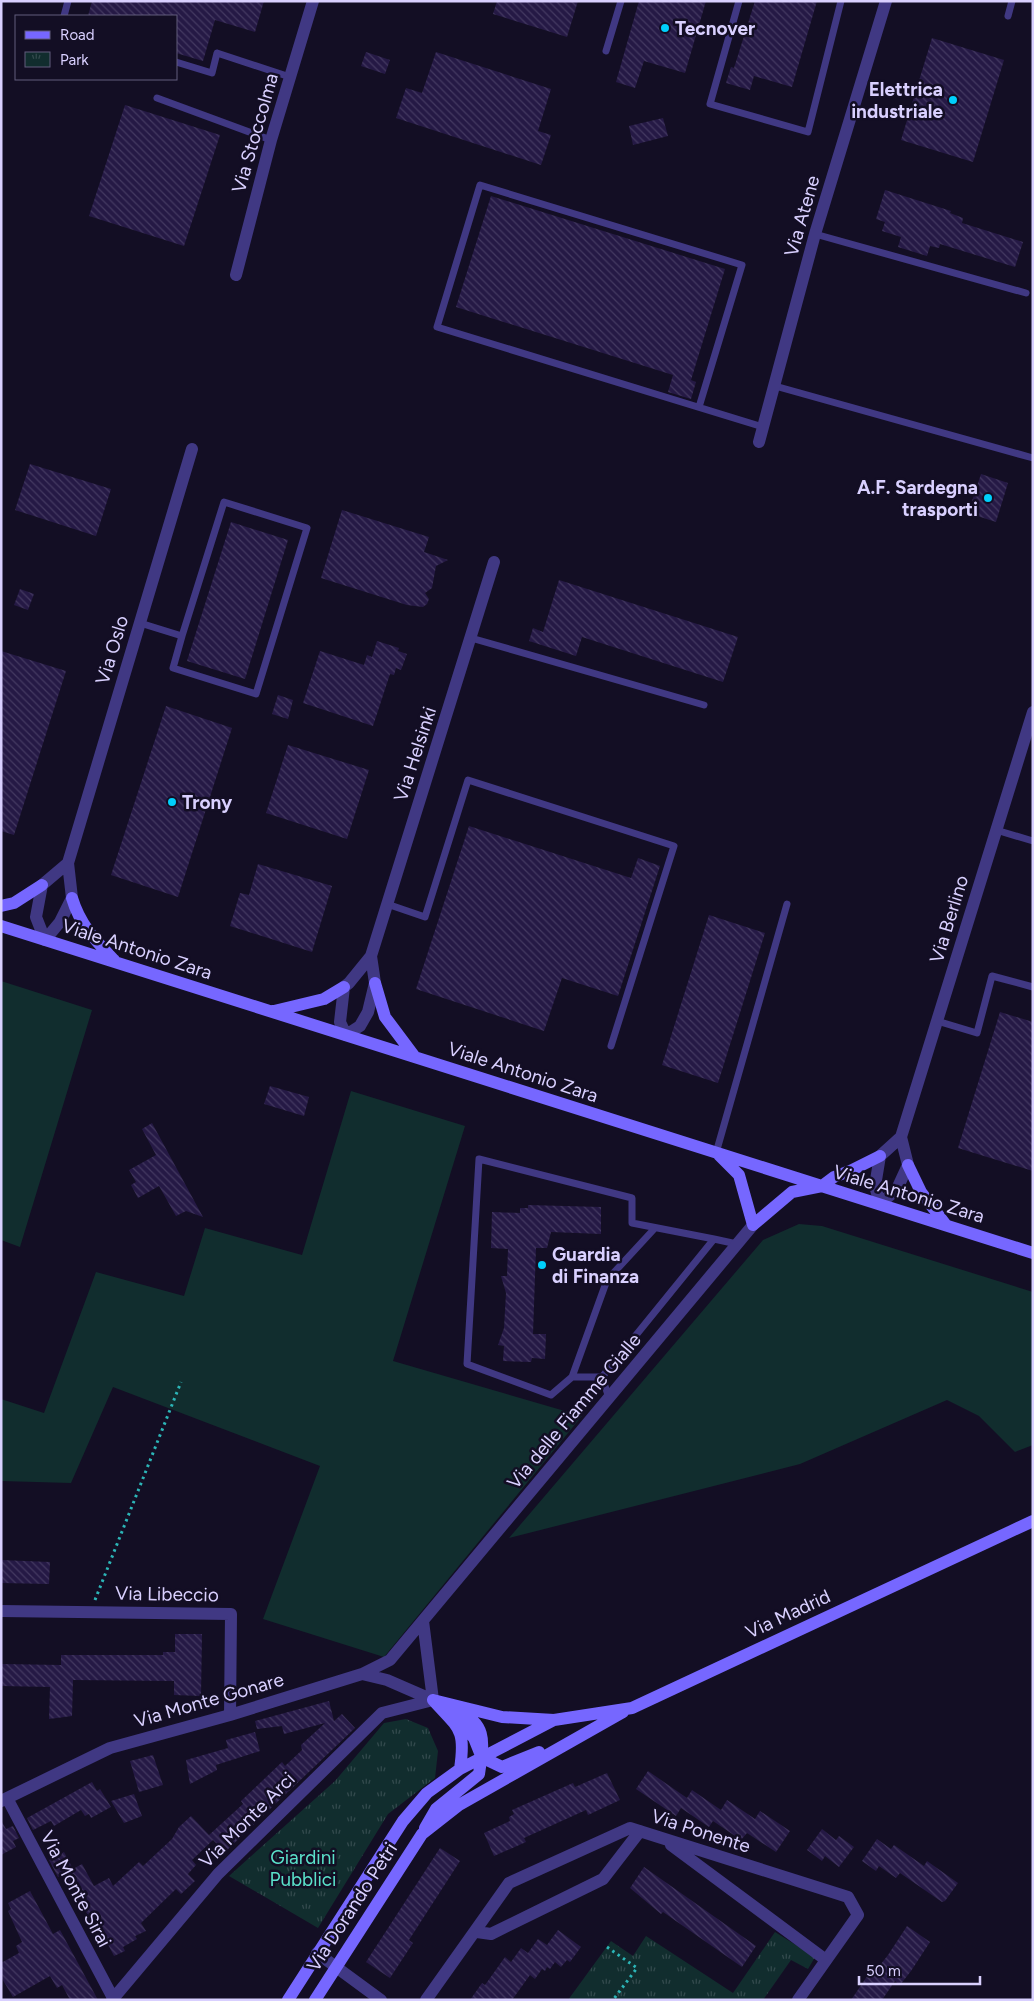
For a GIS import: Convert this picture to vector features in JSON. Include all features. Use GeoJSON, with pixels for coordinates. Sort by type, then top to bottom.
{"type":"FeatureCollection","features":[{"type":"Feature","properties":{"kind":"street","name":"Via Atene"},"geometry":{"type":"LineString","coordinates":[[759,442],[776,386],[815,234],[886,1]]}},
{"type":"Feature","properties":{"kind":"street","name":"Via Stoccolma"},"geometry":{"type":"LineString","coordinates":[[236,275],[271,140],[311,2]]}},
{"type":"Feature","properties":{"kind":"street","name":"Via Oslo"},"geometry":{"type":"LineString","coordinates":[[72,898],[68,863],[192,449]]}},
{"type":"Feature","properties":{"kind":"street","name":"Via Helsinki"},"geometry":{"type":"LineString","coordinates":[[344,987],[371,956],[494,562]]}},
{"type":"Feature","properties":{"kind":"street","name":"Via Berlino"},"geometry":{"type":"LineString","coordinates":[[901,1137],[1033,712]]}},
{"type":"Feature","properties":{"kind":"street"},"geometry":{"type":"LineString","coordinates":[[1,906],[14,903],[42,885],[68,863]]}},
{"type":"Feature","properties":{"kind":"street"},"geometry":{"type":"LineString","coordinates":[[42,885],[36,917],[45,940],[60,922],[72,898]]}},
{"type":"Feature","properties":{"kind":"street"},"geometry":{"type":"LineString","coordinates":[[72,898],[77,915],[87,931],[116,962]]}},
{"type":"Feature","properties":{"kind":"street","name":"Viale Antonio Zara"},"geometry":{"type":"LineString","coordinates":[[1,926],[1033,1253]]}},
{"type":"Feature","properties":{"kind":"street","name":"Via Helsinki"},"geometry":{"type":"LineString","coordinates":[[346,1035],[360,1026],[368,1012],[375,983],[371,956]]}},
{"type":"Feature","properties":{"kind":"street"},"geometry":{"type":"LineString","coordinates":[[375,983],[385,1017],[415,1057]]}},
{"type":"Feature","properties":{"kind":"street"},"geometry":{"type":"LineString","coordinates":[[272,1012],[324,999],[344,987]]}},
{"type":"Feature","properties":{"kind":"street"},"geometry":{"type":"LineString","coordinates":[[344,987],[340,1022],[346,1035]]}},
{"type":"Feature","properties":{"kind":"street"},"geometry":{"type":"LineString","coordinates":[[716,1153],[739,1174],[753,1225],[792,1192],[822,1186],[834,1177],[880,1156],[901,1137],[908,1165],[921,1192],[946,1225]]}},
{"type":"Feature","properties":{"kind":"street"},"geometry":{"type":"LineString","coordinates":[[880,1156],[876,1186],[880,1204],[898,1189],[908,1165]]}},
{"type":"Feature","properties":{"kind":"street","name":"Via delle Fiamme Gialle"},"geometry":{"type":"LineString","coordinates":[[362,1674],[390,1660],[753,1225]]}},
{"type":"Feature","properties":{"kind":"street","name":"Via Madrid"},"geometry":{"type":"LineString","coordinates":[[554,1720],[632,1708],[1033,1521]]}},
{"type":"Feature","properties":{"kind":"street","name":"Via Libeccio"},"geometry":{"type":"LineString","coordinates":[[1,1611],[230,1614],[230,1715]]}},
{"type":"Feature","properties":{"kind":"street"},"geometry":{"type":"LineString","coordinates":[[423,1621],[433,1700],[458,1728],[464,1743],[460,1769]]}},
{"type":"Feature","properties":{"kind":"street"},"geometry":{"type":"LineString","coordinates":[[362,1674],[387,1680],[466,1714],[481,1730],[481,1758]]}},
{"type":"Feature","properties":{"kind":"street","name":"Via Monte Gonare"},"geometry":{"type":"LineString","coordinates":[[4,1800],[110,1748],[230,1715],[362,1674]]}},
{"type":"Feature","properties":{"kind":"street"},"geometry":{"type":"LineString","coordinates":[[433,1700],[502,1717],[554,1720]]}},
{"type":"Feature","properties":{"kind":"street","name":"Via Monte Arci"},"geometry":{"type":"LineString","coordinates":[[112,1999],[218,1874],[382,1713],[433,1700]]}},
{"type":"Feature","properties":{"kind":"street","name":"Via Dorando Petri"},"geometry":{"type":"LineString","coordinates":[[422,1834],[460,1805],[632,1708]]}},
{"type":"Feature","properties":{"kind":"street","name":"Via Dorando Petri"},"geometry":{"type":"LineString","coordinates":[[288,2000],[403,1821],[427,1793],[460,1769],[554,1720]]}},
{"type":"Feature","properties":{"kind":"street","name":"Via Dorando Petri"},"geometry":{"type":"LineString","coordinates":[[481,1758],[502,1767],[581,1736]]}},
{"type":"Feature","properties":{"kind":"street","name":"Via Dorando Petri"},"geometry":{"type":"LineString","coordinates":[[314,2000],[436,1810],[479,1774],[481,1758]]}},
{"type":"Feature","properties":{"kind":"street","name":"Via Monte Sirai"},"geometry":{"type":"LineString","coordinates":[[4,1800],[112,1999]]}},
{"type":"Feature","properties":{"kind":"street","name":"Via Ponente"},"geometry":{"type":"LineString","coordinates":[[426,2000],[477,1932],[509,1883],[630,1828],[848,1898],[858,1915],[798,2000]]}},
{"type":"Feature","properties":{"kind":"street"},"geometry":{"type":"LineString","coordinates":[[477,1932],[491,1934],[603,1879],[640,1831]]}},
{"type":"Feature","properties":{"kind":"street"},"geometry":{"type":"LineString","coordinates":[[662,1838],[826,1960]]}},
{"type":"Feature","properties":{"kind":"street"},"geometry":{"type":"LineString","coordinates":[[317,1953],[381,2000]]}},
{"type":"Feature","properties":{"kind":"lane"},"geometry":{"type":"LineString","coordinates":[[64,15],[68,1]]}},
{"type":"Feature","properties":{"kind":"lane"},"geometry":{"type":"LineString","coordinates":[[606,51],[621,1]]}},
{"type":"Feature","properties":{"kind":"lane"},"geometry":{"type":"LineString","coordinates":[[739,1],[710,104],[808,132],[841,1]]}},
{"type":"Feature","properties":{"kind":"lane"},"geometry":{"type":"LineString","coordinates":[[1008,16],[1012,1]]}},
{"type":"Feature","properties":{"kind":"lane"},"geometry":{"type":"LineString","coordinates":[[178,63],[212,73],[217,53],[290,77]]}},
{"type":"Feature","properties":{"kind":"lane"},"geometry":{"type":"LineString","coordinates":[[157,98],[271,140]]}},
{"type":"Feature","properties":{"kind":"lane"},"geometry":{"type":"LineString","coordinates":[[699,407],[742,265],[480,185],[437,327],[763,427]]}},
{"type":"Feature","properties":{"kind":"lane"},"geometry":{"type":"LineString","coordinates":[[815,234],[1026,293]]}},
{"type":"Feature","properties":{"kind":"lane"},"geometry":{"type":"LineString","coordinates":[[776,386],[1033,458]]}},
{"type":"Feature","properties":{"kind":"lane"},"geometry":{"type":"LineString","coordinates":[[224,502],[307,528],[256,694],[172,668],[182,636],[224,502]]}},
{"type":"Feature","properties":{"kind":"lane"},"geometry":{"type":"LineString","coordinates":[[140,623],[182,636]]}},
{"type":"Feature","properties":{"kind":"lane"},"geometry":{"type":"LineString","coordinates":[[471,638],[704,705]]}},
{"type":"Feature","properties":{"kind":"lane"},"geometry":{"type":"LineString","coordinates":[[387,904],[425,917],[468,780],[674,846],[611,1046]]}},
{"type":"Feature","properties":{"kind":"lane"},"geometry":{"type":"LineString","coordinates":[[996,830],[1033,842]]}},
{"type":"Feature","properties":{"kind":"lane"},"geometry":{"type":"LineString","coordinates":[[716,1153],[787,904]]}},
{"type":"Feature","properties":{"kind":"lane"},"geometry":{"type":"LineString","coordinates":[[937,1021],[977,1033],[992,976],[1033,987]]}},
{"type":"Feature","properties":{"kind":"lane"},"geometry":{"type":"LineString","coordinates":[[655,1228],[607,1280],[572,1377],[551,1395],[467,1364],[479,1159],[632,1198],[632,1223],[737,1244]]}},
{"type":"Feature","properties":{"kind":"lane"},"geometry":{"type":"LineString","coordinates":[[602,1377],[714,1239]]}},
{"type":"Feature","properties":{"kind":"lane"},"geometry":{"type":"LineString","coordinates":[[572,1377],[602,1377]]}},
{"type":"Feature","properties":{"kind":"lane"},"geometry":{"type":"LineString","coordinates":[[602,1377],[609,1398]]}},
{"type":"Feature","properties":{"kind":"path"},"geometry":{"type":"LineString","coordinates":[[90,1612],[181,1382]]}},
{"type":"Feature","properties":{"kind":"path"},"geometry":{"type":"LineString","coordinates":[[607,1947],[637,1968],[613,2000]]}},
{"type":"Feature","properties":{"kind":"green space"},"geometry":{"type":"Polygon","coordinates":[[[1,981],[92,1010],[20,1247],[1,1240],[1,981]]]}},
{"type":"Feature","properties":{"kind":"green space"},"geometry":{"type":"Polygon","coordinates":[[[351,1091],[465,1126],[393,1361],[582,1416],[384,1657],[263,1619],[320,1466],[113,1387],[71,1483],[1,1481],[1,1399],[44,1413],[96,1272],[184,1296],[205,1228],[302,1255],[351,1091]]]}},
{"type":"Feature","properties":{"kind":"green space"},"geometry":{"type":"Polygon","coordinates":[[[799,1224],[822,1226],[1033,1292],[1033,1445],[1015,1452],[979,1416],[947,1400],[800,1464],[509,1538],[763,1240],[799,1224]]]}},
{"type":"Feature","properties":{"kind":"green space","name":"Giardini Pubblici"},"geometry":{"type":"Polygon","coordinates":[[[406,1719],[428,1728],[438,1751],[435,1778],[388,1814],[318,1928],[229,1876],[335,1781],[384,1723],[406,1719]]]}},
{"type":"Feature","properties":{"kind":"green space"},"geometry":{"type":"Polygon","coordinates":[[[775,1932],[815,1957],[808,1969],[791,1960],[763,2000],[568,2000],[611,1941],[633,1956],[646,1936],[733,1993],[775,1932]]]}},
{"type":"Feature","properties":{"kind":"building"},"geometry":{"type":"Polygon","coordinates":[[[92,1],[264,1],[255,32],[215,20],[203,61],[178,54],[178,15],[88,15],[92,1]]]}},
{"type":"Feature","properties":{"kind":"building"},"geometry":{"type":"Polygon","coordinates":[[[497,1],[578,1],[567,37],[493,14],[497,1]]]}},
{"type":"Feature","properties":{"kind":"building","name":"Tecnover"},"geometry":{"type":"Polygon","coordinates":[[[639,1],[706,1],[685,73],[644,61],[635,88],[616,82],[639,1]]]}},
{"type":"Feature","properties":{"kind":"building"},"geometry":{"type":"Polygon","coordinates":[[[755,1],[817,1],[792,87],[754,76],[750,90],[726,83],[731,67],[734,68],[755,1]]]}},
{"type":"Feature","properties":{"kind":"building","name":"Elettrica industriale"},"geometry":{"type":"Polygon","coordinates":[[[932,38],[1004,60],[973,162],[901,140],[932,38]]]}},
{"type":"Feature","properties":{"kind":"building"},"geometry":{"type":"Polygon","coordinates":[[[366,52],[390,60],[385,74],[361,66],[366,52]]]}},
{"type":"Feature","properties":{"kind":"building"},"geometry":{"type":"Polygon","coordinates":[[[436,52],[551,89],[538,131],[551,135],[541,165],[396,118],[406,88],[422,93],[436,52]]]}},
{"type":"Feature","properties":{"kind":"building"},"geometry":{"type":"Polygon","coordinates":[[[125,105],[220,135],[184,246],[89,216],[125,105]]]}},
{"type":"Feature","properties":{"kind":"building"},"geometry":{"type":"Polygon","coordinates":[[[663,118],[668,136],[633,145],[629,126],[663,118]]]}},
{"type":"Feature","properties":{"kind":"building"},"geometry":{"type":"Polygon","coordinates":[[[885,190],[951,211],[950,213],[963,218],[962,223],[1023,242],[1015,267],[940,244],[939,248],[930,246],[927,256],[898,247],[901,237],[882,231],[885,222],[876,219],[885,190]]]}},
{"type":"Feature","properties":{"kind":"building"},"geometry":{"type":"Polygon","coordinates":[[[491,196],[725,269],[691,380],[696,382],[691,399],[668,392],[673,375],[456,307],[491,196]]]}},
{"type":"Feature","properties":{"kind":"building"},"geometry":{"type":"Polygon","coordinates":[[[30,464],[111,489],[96,536],[15,510],[30,464]]]}},
{"type":"Feature","properties":{"kind":"building","name":"A.F. Sardegna trasporti"},"geometry":{"type":"Polygon","coordinates":[[[981,474],[1008,483],[996,522],[968,513],[981,474]]]}},
{"type":"Feature","properties":{"kind":"building"},"geometry":{"type":"Polygon","coordinates":[[[342,510],[429,537],[424,552],[448,560],[436,566],[432,588],[425,593],[429,599],[427,604],[423,607],[407,605],[321,578],[342,510]]]}},
{"type":"Feature","properties":{"kind":"building"},"geometry":{"type":"Polygon","coordinates":[[[231,522],[288,540],[245,679],[187,661],[231,522]]]}},
{"type":"Feature","properties":{"kind":"building"},"geometry":{"type":"Polygon","coordinates":[[[559,580],[738,637],[723,682],[582,637],[576,656],[529,641],[533,628],[543,632],[559,580]]]}},
{"type":"Feature","properties":{"kind":"building"},"geometry":{"type":"Polygon","coordinates":[[[20,589],[34,594],[28,610],[14,605],[20,589]]]}},
{"type":"Feature","properties":{"kind":"building"},"geometry":{"type":"Polygon","coordinates":[[[377,641],[399,648],[398,651],[407,654],[401,670],[396,668],[394,675],[390,674],[373,726],[303,703],[320,651],[364,665],[367,655],[372,657],[377,641]]]}},
{"type":"Feature","properties":{"kind":"building"},"geometry":{"type":"Polygon","coordinates":[[[1,651],[66,671],[14,835],[1,831],[1,651]]]}},
{"type":"Feature","properties":{"kind":"building"},"geometry":{"type":"Polygon","coordinates":[[[278,695],[293,700],[288,719],[272,714],[278,695]]]}},
{"type":"Feature","properties":{"kind":"building","name":"Trony"},"geometry":{"type":"Polygon","coordinates":[[[166,706],[232,728],[178,897],[111,875],[166,706]]]}},
{"type":"Feature","properties":{"kind":"building"},"geometry":{"type":"Polygon","coordinates":[[[288,745],[369,770],[347,839],[266,813],[288,745]]]}},
{"type":"Feature","properties":{"kind":"building"},"geometry":{"type":"Polygon","coordinates":[[[469,826],[631,878],[638,858],[660,866],[618,996],[562,978],[544,1031],[416,989],[469,826]]]}},
{"type":"Feature","properties":{"kind":"building"},"geometry":{"type":"Polygon","coordinates":[[[258,864],[332,886],[312,952],[230,926],[240,893],[249,895],[258,864]]]}},
{"type":"Feature","properties":{"kind":"building"},"geometry":{"type":"Polygon","coordinates":[[[709,915],[765,933],[718,1083],[662,1065],[709,915]]]}},
{"type":"Feature","properties":{"kind":"building"},"geometry":{"type":"Polygon","coordinates":[[[1000,1012],[1033,1022],[1033,1171],[958,1148],[1000,1012]]]}},
{"type":"Feature","properties":{"kind":"building"},"geometry":{"type":"Polygon","coordinates":[[[270,1086],[309,1097],[304,1116],[264,1104],[270,1086]]]}},
{"type":"Feature","properties":{"kind":"building"},"geometry":{"type":"Polygon","coordinates":[[[152,1123],[203,1217],[186,1211],[176,1216],[159,1186],[138,1198],[131,1185],[136,1182],[129,1170],[156,1155],[142,1129],[152,1123]]]}},
{"type":"Feature","properties":{"kind":"building","name":"Guardia di Finanza"},"geometry":{"type":"Polygon","coordinates":[[[528,1205],[601,1207],[601,1234],[551,1232],[547,1248],[536,1248],[533,1334],[546,1334],[545,1359],[532,1358],[531,1362],[503,1361],[504,1346],[498,1345],[504,1328],[506,1293],[501,1276],[507,1276],[508,1249],[491,1248],[492,1212],[520,1213],[520,1208],[528,1208],[528,1205]]]}},
{"type":"Feature","properties":{"kind":"building"},"geometry":{"type":"Polygon","coordinates":[[[1,1560],[50,1562],[49,1584],[1,1583],[1,1560]]]}},
{"type":"Feature","properties":{"kind":"building"},"geometry":{"type":"Polygon","coordinates":[[[175,1634],[202,1634],[201,1696],[174,1695],[174,1681],[73,1680],[72,1716],[49,1719],[50,1687],[1,1686],[1,1664],[61,1665],[61,1655],[163,1655],[163,1652],[175,1652],[175,1634]]]}},
{"type":"Feature","properties":{"kind":"building"},"geometry":{"type":"Polygon","coordinates":[[[329,1701],[334,1721],[342,1714],[355,1728],[225,1852],[213,1840],[192,1860],[196,1865],[188,1874],[195,1881],[181,1894],[176,1889],[141,1923],[146,1931],[135,1936],[137,1939],[123,1947],[125,1951],[114,1956],[101,1931],[97,1933],[80,1900],[71,1887],[69,1889],[62,1875],[58,1877],[49,1860],[64,1852],[73,1869],[82,1864],[94,1886],[109,1878],[113,1886],[139,1862],[143,1866],[172,1839],[179,1827],[191,1816],[209,1835],[243,1804],[241,1801],[282,1762],[285,1766],[302,1750],[301,1745],[325,1723],[284,1734],[282,1726],[257,1729],[255,1721],[329,1701]]]}},
{"type":"Feature","properties":{"kind":"building"},"geometry":{"type":"Polygon","coordinates":[[[255,1732],[260,1751],[216,1765],[217,1770],[190,1784],[186,1760],[228,1748],[226,1740],[255,1732]]]}},
{"type":"Feature","properties":{"kind":"building"},"geometry":{"type":"Polygon","coordinates":[[[153,1755],[163,1785],[139,1792],[130,1761],[153,1755]]]}},
{"type":"Feature","properties":{"kind":"building"},"geometry":{"type":"Polygon","coordinates":[[[648,1771],[687,1798],[692,1790],[721,1810],[727,1800],[755,1819],[760,1811],[790,1831],[776,1852],[747,1833],[741,1840],[713,1821],[709,1827],[681,1808],[676,1816],[636,1789],[648,1771]]]}},
{"type":"Feature","properties":{"kind":"building"},"geometry":{"type":"Polygon","coordinates":[[[607,1773],[620,1800],[588,1815],[586,1810],[524,1838],[526,1842],[494,1856],[484,1833],[510,1821],[509,1817],[514,1814],[512,1810],[573,1783],[575,1787],[607,1773]]]}},
{"type":"Feature","properties":{"kind":"building"},"geometry":{"type":"Polygon","coordinates":[[[92,1782],[97,1791],[100,1789],[111,1807],[91,1818],[89,1814],[85,1816],[81,1810],[54,1826],[51,1821],[33,1830],[27,1818],[92,1782]]]}},
{"type":"Feature","properties":{"kind":"building"},"geometry":{"type":"Polygon","coordinates":[[[134,1794],[142,1816],[124,1823],[111,1801],[134,1794]]]}},
{"type":"Feature","properties":{"kind":"building"},"geometry":{"type":"Polygon","coordinates":[[[1,1820],[6,1829],[13,1826],[19,1838],[13,1841],[16,1847],[1,1855],[1,1820]]]}},
{"type":"Feature","properties":{"kind":"building"},"geometry":{"type":"Polygon","coordinates":[[[822,1829],[836,1840],[839,1836],[854,1847],[839,1867],[825,1856],[822,1861],[807,1850],[822,1829]]]}},
{"type":"Feature","properties":{"kind":"building"},"geometry":{"type":"Polygon","coordinates":[[[877,1839],[891,1849],[894,1845],[924,1866],[927,1861],[958,1883],[945,1901],[942,1902],[900,1873],[896,1878],[879,1866],[876,1871],[862,1861],[877,1839]]]}},
{"type":"Feature","properties":{"kind":"building"},"geometry":{"type":"Polygon","coordinates":[[[440,1848],[460,1861],[409,1940],[413,1943],[390,1978],[366,1962],[440,1848]]]}},
{"type":"Feature","properties":{"kind":"building"},"geometry":{"type":"Polygon","coordinates":[[[644,1867],[756,1946],[742,1967],[663,1912],[661,1914],[630,1888],[644,1867]]]}},
{"type":"Feature","properties":{"kind":"building"},"geometry":{"type":"Polygon","coordinates":[[[30,1891],[53,1934],[60,1930],[98,2000],[70,2000],[62,1985],[57,1988],[50,1976],[13,1997],[1,1977],[1,1963],[19,1953],[16,1946],[22,1942],[8,1911],[11,1909],[8,1903],[30,1891]]]}},
{"type":"Feature","properties":{"kind":"building"},"geometry":{"type":"Polygon","coordinates":[[[907,1926],[930,1942],[911,1971],[900,1985],[895,1981],[882,2000],[851,2000],[874,1966],[877,1969],[888,1955],[907,1926]]]}},
{"type":"Feature","properties":{"kind":"building"},"geometry":{"type":"Polygon","coordinates":[[[558,1930],[581,1947],[570,1962],[567,1960],[561,1967],[555,1962],[550,1969],[547,1967],[545,1971],[542,1969],[535,1979],[530,1975],[512,2000],[470,2000],[482,1983],[485,1985],[505,1957],[511,1962],[521,1948],[528,1953],[538,1939],[547,1945],[558,1930]]]}},
{"type":"Feature","properties":{"kind":"place","name":"Tecnover"},"geometry":{"type":"Point","coordinates":[665,28]}},
{"type":"Feature","properties":{"kind":"place","name":"Elettrica industriale"},"geometry":{"type":"Point","coordinates":[953,100]}},
{"type":"Feature","properties":{"kind":"place","name":"A.F. Sardegna trasporti"},"geometry":{"type":"Point","coordinates":[988,498]}},
{"type":"Feature","properties":{"kind":"place","name":"Trony"},"geometry":{"type":"Point","coordinates":[172,802]}},
{"type":"Feature","properties":{"kind":"place","name":"Guardia di Finanza"},"geometry":{"type":"Point","coordinates":[542,1265]}}]}
